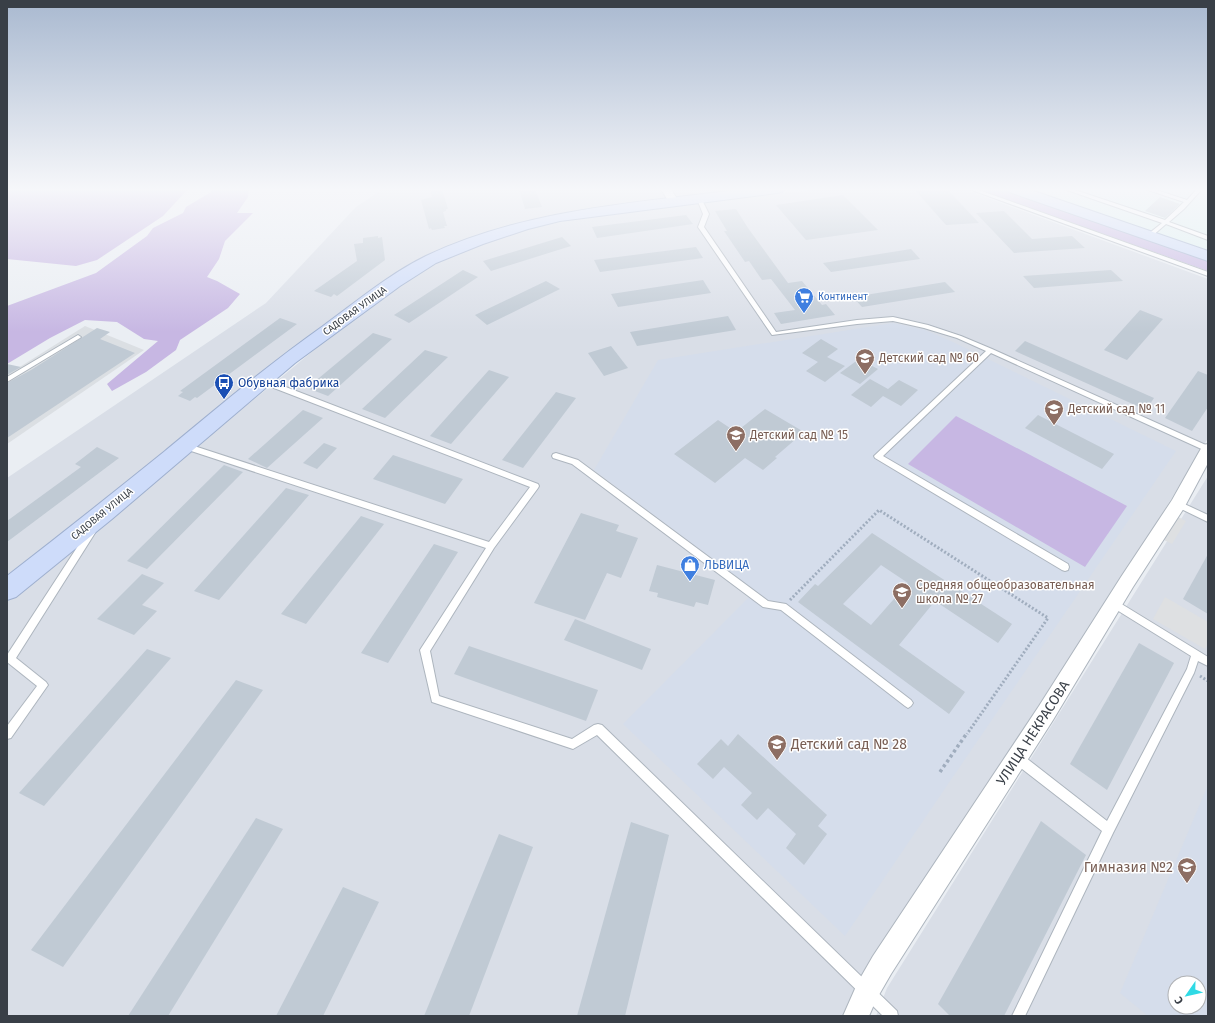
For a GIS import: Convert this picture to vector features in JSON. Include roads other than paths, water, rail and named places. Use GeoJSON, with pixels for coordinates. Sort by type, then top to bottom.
{"type":"FeatureCollection","features":[{"type":"Feature","properties":{"kind":"main road","name":"САДОВАЯ УЛИЦА"},"geometry":{"type":"LineString","coordinates":[[7,590],[104,513],[289,359],[394,283],[431,260],[453,249],[490,237]]}},
{"type":"Feature","properties":{"kind":"main road"},"geometry":{"type":"LineString","coordinates":[[1151,237],[1208,256]]}},
{"type":"Feature","properties":{"kind":"street","name":"УЛИЦА НЕКРАСОВА"},"geometry":{"type":"LineString","coordinates":[[856,1016],[867,991],[882,965],[1115,604],[1178,504],[1208,449]]}},
{"type":"Feature","properties":{"kind":"lane"},"geometry":{"type":"LineString","coordinates":[[708,237],[774,334],[857,322],[893,319],[926,326],[959,337],[990,350],[1208,449]]}},
{"type":"Feature","properties":{"kind":"lane"},"geometry":{"type":"LineString","coordinates":[[1104,237],[1208,274]]}},
{"type":"Feature","properties":{"kind":"lane"},"geometry":{"type":"LineString","coordinates":[[7,380],[78,337]]}},
{"type":"Feature","properties":{"kind":"lane"},"geometry":{"type":"LineString","coordinates":[[990,350],[878,456],[1065,567]]}},
{"type":"Feature","properties":{"kind":"lane"},"geometry":{"type":"LineString","coordinates":[[263,381],[535,486],[491,546],[425,650],[435,699],[573,744],[598,729],[892,1016]]}},
{"type":"Feature","properties":{"kind":"lane"},"geometry":{"type":"LineString","coordinates":[[184,446],[491,546]]}},
{"type":"Feature","properties":{"kind":"lane"},"geometry":{"type":"LineString","coordinates":[[556,456],[575,462],[766,604],[783,607],[908,703]]}},
{"type":"Feature","properties":{"kind":"lane"},"geometry":{"type":"LineString","coordinates":[[1178,504],[1208,519]]}},
{"type":"Feature","properties":{"kind":"lane"},"geometry":{"type":"LineString","coordinates":[[7,734],[43,685],[8,659],[104,513]]}},
{"type":"Feature","properties":{"kind":"lane"},"geometry":{"type":"LineString","coordinates":[[1115,604],[1208,662]]}},
{"type":"Feature","properties":{"kind":"lane"},"geometry":{"type":"LineString","coordinates":[[1018,1016],[1109,829],[1191,670],[1196,654]]}},
{"type":"Feature","properties":{"kind":"lane"},"geometry":{"type":"LineString","coordinates":[[1017,758],[1109,829]]}},
{"type":"Feature","properties":{"kind":"place","name":"Континент"},"geometry":{"type":"Point","coordinates":[804,314]}},
{"type":"Feature","properties":{"kind":"place","name":"Детский сад № 60"},"geometry":{"type":"Point","coordinates":[865,375]}},
{"type":"Feature","properties":{"kind":"place","name":"Обувная фабрика"},"geometry":{"type":"Point","coordinates":[224,400]}},
{"type":"Feature","properties":{"kind":"place","name":"Детский сад № 11"},"geometry":{"type":"Point","coordinates":[1054,426]}},
{"type":"Feature","properties":{"kind":"place","name":"Детский сад № 15"},"geometry":{"type":"Point","coordinates":[736,452]}},
{"type":"Feature","properties":{"kind":"place","name":"ЛЬВИЦА"},"geometry":{"type":"Point","coordinates":[690,582]}},
{"type":"Feature","properties":{"kind":"place","name":"Средняя общеобразовательная школа № 27"},"geometry":{"type":"Point","coordinates":[902,609]}},
{"type":"Feature","properties":{"kind":"place","name":"Детский сад № 28"},"geometry":{"type":"Point","coordinates":[777,761]}},
{"type":"Feature","properties":{"kind":"place","name":"Гимназия №2"},"geometry":{"type":"Point","coordinates":[1187,884]}}]}
